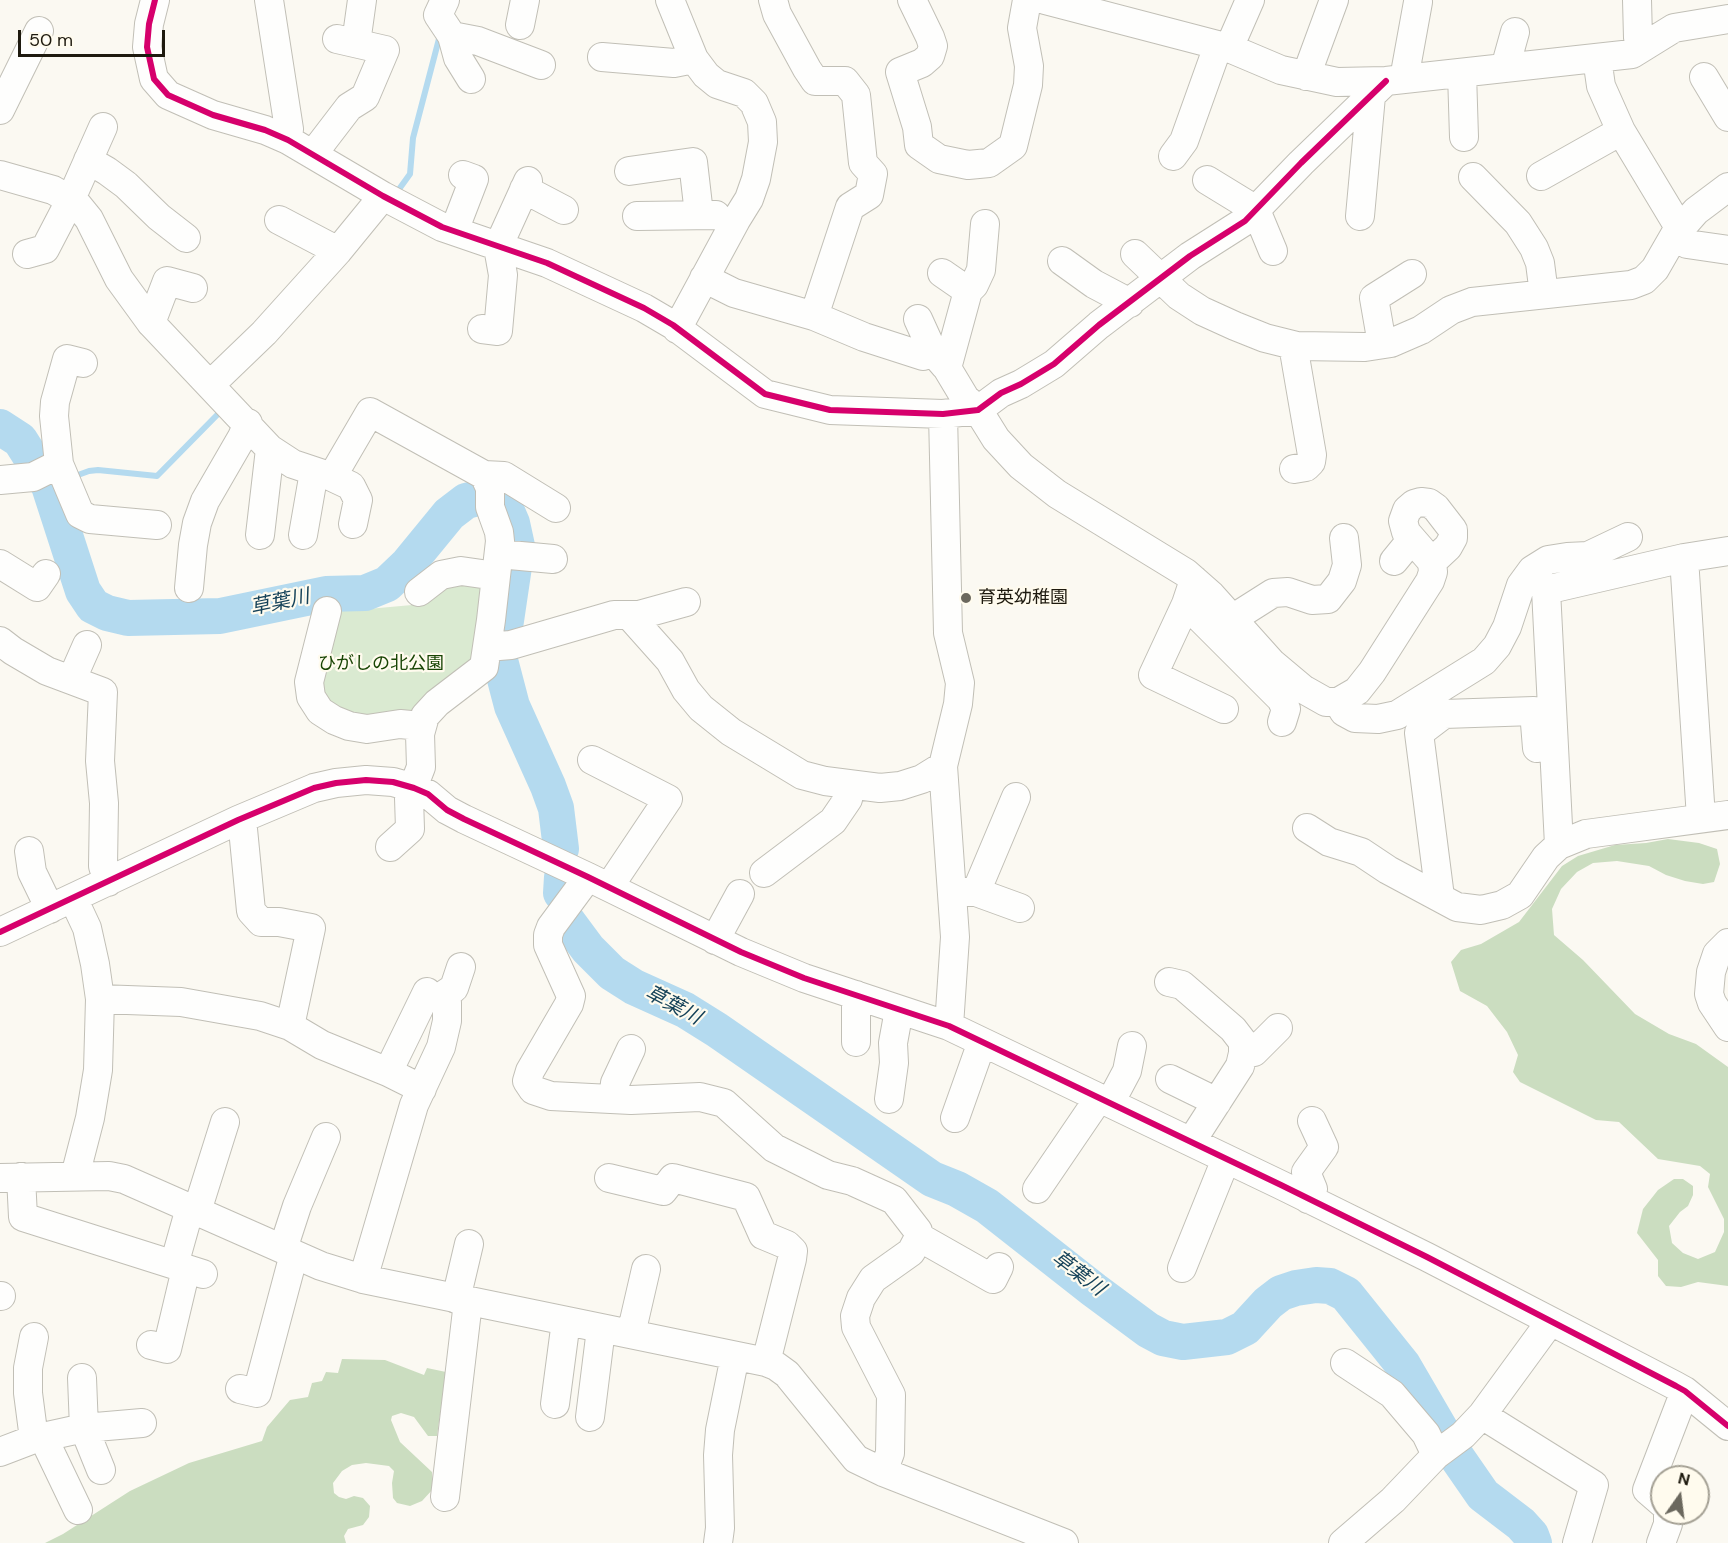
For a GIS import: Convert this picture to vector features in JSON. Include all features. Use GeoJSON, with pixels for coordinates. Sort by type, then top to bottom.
{"type":"FeatureCollection","features":[{"type":"Feature","properties":{"kind":"street"},"geometry":{"type":"LineString","coordinates":[[155,0],[147,46],[154,79],[168,95],[213,115],[265,130],[288,140],[382,196],[454,231],[547,263],[644,308],[677,329],[765,394],[830,410],[943,414],[978,410],[1001,393],[1054,364],[1190,256],[1245,221],[1301,163],[1387,85]]}},
{"type":"Feature","properties":{"kind":"street"},"geometry":{"type":"LineString","coordinates":[[269,0],[289,129],[288,140]]}},
{"type":"Feature","properties":{"kind":"street"},"geometry":{"type":"LineString","coordinates":[[313,154],[349,107],[365,98],[385,50],[346,41],[362,0]]}},
{"type":"Feature","properties":{"kind":"street"},"geometry":{"type":"LineString","coordinates":[[670,0],[694,59],[706,75],[717,84],[744,93],[754,103],[762,122],[764,142],[749,199],[735,220],[677,329]]}},
{"type":"Feature","properties":{"kind":"street"},"geometry":{"type":"LineString","coordinates":[[773,0],[777,14],[815,81],[845,81],[856,95],[863,163],[873,174],[869,195],[850,207],[814,316]]}},
{"type":"Feature","properties":{"kind":"street"},"geometry":{"type":"LineString","coordinates":[[912,0],[933,46],[930,56],[922,63],[900,72],[919,145],[939,159],[968,165],[989,163],[1013,146],[1028,85],[1029,66],[1022,28],[1027,0]]}},
{"type":"Feature","properties":{"kind":"street"},"geometry":{"type":"LineString","coordinates":[[1044,0],[1086,5],[1223,47],[1281,70],[1337,82],[1387,85],[1462,73],[1632,54],[1674,28],[1728,19]]}},
{"type":"Feature","properties":{"kind":"street"},"geometry":{"type":"LineString","coordinates":[[1173,156],[1184,141],[1223,47],[1250,0]]}},
{"type":"Feature","properties":{"kind":"street"},"geometry":{"type":"LineString","coordinates":[[1306,76],[1334,0]]}},
{"type":"Feature","properties":{"kind":"street"},"geometry":{"type":"LineString","coordinates":[[1637,0],[1638,38],[1643,47]]}},
{"type":"Feature","properties":{"kind":"street"},"geometry":{"type":"LineString","coordinates":[[1360,216],[1387,85],[1418,2]]}},
{"type":"Feature","properties":{"kind":"street"},"geometry":{"type":"LineString","coordinates":[[447,22],[478,41],[541,65]]}},
{"type":"Feature","properties":{"kind":"street"},"geometry":{"type":"LineString","coordinates":[[447,22],[458,58],[471,79]]}},
{"type":"Feature","properties":{"kind":"street"},"geometry":{"type":"LineString","coordinates":[[0,110],[40,32]]}},
{"type":"Feature","properties":{"kind":"street"},"geometry":{"type":"LineString","coordinates":[[1505,68],[1515,32]]}},
{"type":"Feature","properties":{"kind":"street"},"geometry":{"type":"LineString","coordinates":[[602,57],[674,63],[694,59]]}},
{"type":"Feature","properties":{"kind":"street"},"geometry":{"type":"LineString","coordinates":[[1598,58],[1601,86],[1621,131],[1677,232],[1687,244],[1728,250]]}},
{"type":"Feature","properties":{"kind":"street"},"geometry":{"type":"LineString","coordinates":[[1462,73],[1464,137]]}},
{"type":"Feature","properties":{"kind":"street"},"geometry":{"type":"LineString","coordinates":[[1704,77],[1728,117]]}},
{"type":"Feature","properties":{"kind":"street"},"geometry":{"type":"LineString","coordinates":[[27,254],[45,249],[71,199],[103,127]]}},
{"type":"Feature","properties":{"kind":"street"},"geometry":{"type":"LineString","coordinates":[[1541,176],[1621,131]]}},
{"type":"Feature","properties":{"kind":"street"},"geometry":{"type":"LineString","coordinates":[[88,160],[126,185],[159,217],[186,238]]}},
{"type":"Feature","properties":{"kind":"street"},"geometry":{"type":"LineString","coordinates":[[629,171],[693,162],[699,214]]}},
{"type":"Feature","properties":{"kind":"street"},"geometry":{"type":"LineString","coordinates":[[0,175],[53,190],[71,199],[89,219],[119,279],[152,323],[270,449],[293,464],[351,486],[358,501],[352,524]]}},
{"type":"Feature","properties":{"kind":"street"},"geometry":{"type":"LineString","coordinates":[[454,231],[474,179],[463,175]]}},
{"type":"Feature","properties":{"kind":"street"},"geometry":{"type":"LineString","coordinates":[[1473,177],[1518,223],[1534,248],[1540,262],[1544,294]]}},
{"type":"Feature","properties":{"kind":"street"},"geometry":{"type":"LineString","coordinates":[[1207,180],[1256,210],[1273,251]]}},
{"type":"Feature","properties":{"kind":"street"},"geometry":{"type":"LineString","coordinates":[[482,329],[498,331],[503,275],[498,247],[526,185],[564,210]]}},
{"type":"Feature","properties":{"kind":"street"},"geometry":{"type":"LineString","coordinates":[[1135,254],[1179,296],[1202,311],[1245,330],[1293,345],[1329,348],[1365,347],[1391,343],[1421,330],[1450,309],[1472,302],[1631,285],[1644,280],[1655,269],[1677,232],[1696,211],[1728,187]]}},
{"type":"Feature","properties":{"kind":"street"},"geometry":{"type":"LineString","coordinates":[[211,384],[264,333],[338,252],[382,196]]}},
{"type":"Feature","properties":{"kind":"street"},"geometry":{"type":"LineString","coordinates":[[637,216],[699,214],[727,216],[735,220]]}},
{"type":"Feature","properties":{"kind":"street"},"geometry":{"type":"LineString","coordinates":[[279,220],[338,252]]}},
{"type":"Feature","properties":{"kind":"street"},"geometry":{"type":"LineString","coordinates":[[940,360],[968,291],[974,285],[981,270],[985,224]]}},
{"type":"Feature","properties":{"kind":"street"},"geometry":{"type":"LineString","coordinates":[[1062,261],[1094,284],[1130,303]]}},
{"type":"Feature","properties":{"kind":"street"},"geometry":{"type":"LineString","coordinates":[[942,273],[968,291]]}},
{"type":"Feature","properties":{"kind":"street"},"geometry":{"type":"LineString","coordinates":[[1382,344],[1374,298],[1412,275]]}},
{"type":"Feature","properties":{"kind":"street"},"geometry":{"type":"LineString","coordinates":[[704,278],[734,293],[814,316],[864,337],[940,360]]}},
{"type":"Feature","properties":{"kind":"street"},"geometry":{"type":"LineString","coordinates":[[152,323],[167,281],[193,288]]}},
{"type":"Feature","properties":{"kind":"street"},"geometry":{"type":"LineString","coordinates":[[918,319],[964,398],[978,410],[996,439],[1021,466],[1057,494],[1186,573],[1190,592],[1281,699],[1286,709],[1282,722]]}},
{"type":"Feature","properties":{"kind":"street"},"geometry":{"type":"LineString","coordinates":[[1293,345],[1311,455],[1311,462],[1306,467],[1294,469]]}},
{"type":"Feature","properties":{"kind":"street"},"geometry":{"type":"LineString","coordinates":[[83,363],[67,359],[55,402],[48,469],[80,514],[90,519],[157,525]]}},
{"type":"Feature","properties":{"kind":"street"},"geometry":{"type":"LineString","coordinates":[[303,535],[323,475],[370,412],[488,490],[506,560],[484,667],[431,709],[422,726],[421,767],[409,798],[410,829],[390,847]]}},
{"type":"Feature","properties":{"kind":"street"},"geometry":{"type":"LineString","coordinates":[[943,414],[948,633],[960,683],[958,704],[943,766],[964,892]]}},
{"type":"Feature","properties":{"kind":"street"},"geometry":{"type":"LineString","coordinates":[[184,577],[197,523],[197,498],[242,437],[248,423]]}},
{"type":"Feature","properties":{"kind":"street"},"geometry":{"type":"LineString","coordinates":[[260,535],[270,449]]}},
{"type":"Feature","properties":{"kind":"street"},"geometry":{"type":"LineString","coordinates":[[0,480],[16,480],[48,469]]}},
{"type":"Feature","properties":{"kind":"street"},"geometry":{"type":"LineString","coordinates":[[488,490],[504,476],[556,508]]}},
{"type":"Feature","properties":{"kind":"street"},"geometry":{"type":"LineString","coordinates":[[1190,592],[1232,619],[1292,681],[1313,697],[1326,702],[1338,702],[1357,691],[1372,672],[1430,581],[1433,572],[1432,562],[1406,532],[1403,521],[1407,510],[1421,502],[1429,503],[1436,508],[1453,530],[1453,538],[1449,547],[1432,562]]}},
{"type":"Feature","properties":{"kind":"street"},"geometry":{"type":"LineString","coordinates":[[1338,702],[1344,712],[1355,718],[1397,715],[1484,661],[1497,646],[1507,627],[1521,585],[1532,570],[1548,560],[1567,556],[1588,556],[1629,537]]}},
{"type":"Feature","properties":{"kind":"street"},"geometry":{"type":"LineString","coordinates":[[1232,619],[1273,593],[1288,592],[1312,600],[1328,599],[1342,581],[1347,565],[1344,538]]}},
{"type":"Feature","properties":{"kind":"street"},"geometry":{"type":"LineString","coordinates":[[1394,561],[1412,539]]}},
{"type":"Feature","properties":{"kind":"street"},"geometry":{"type":"LineString","coordinates":[[1306,828],[1329,842],[1361,852],[1388,870],[1456,907],[1481,910],[1502,905],[1520,895],[1546,857],[1552,839],[1546,590],[1684,558],[1728,551]]}},
{"type":"Feature","properties":{"kind":"street"},"geometry":{"type":"LineString","coordinates":[[1552,839],[1714,817],[1684,558]]}},
{"type":"Feature","properties":{"kind":"street"},"geometry":{"type":"LineString","coordinates":[[419,592],[441,575],[506,560],[553,559]]}},
{"type":"Feature","properties":{"kind":"street"},"geometry":{"type":"LineString","coordinates":[[0,564],[37,587],[46,574]]}},
{"type":"Feature","properties":{"kind":"street"},"geometry":{"type":"LineString","coordinates":[[1190,592],[1153,675],[1224,709]]}},
{"type":"Feature","properties":{"kind":"street"},"geometry":{"type":"LineString","coordinates":[[487,647],[511,645],[614,615],[639,615],[686,602]]}},
{"type":"Feature","properties":{"kind":"street"},"geometry":{"type":"LineString","coordinates":[[327,611],[309,682],[311,697],[320,711],[334,720],[367,729],[400,724],[422,726]]}},
{"type":"Feature","properties":{"kind":"street"},"geometry":{"type":"LineString","coordinates":[[629,615],[670,661],[686,690],[701,708],[731,732],[802,775],[851,785],[880,788],[900,786],[922,778],[943,766]]}},
{"type":"Feature","properties":{"kind":"street"},"geometry":{"type":"LineString","coordinates":[[0,641],[47,670],[103,692],[100,761],[104,803],[103,866],[108,882]]}},
{"type":"Feature","properties":{"kind":"street"},"geometry":{"type":"LineString","coordinates":[[72,679],[87,645]]}},
{"type":"Feature","properties":{"kind":"street"},"geometry":{"type":"LineString","coordinates":[[1440,897],[1419,733],[1444,714],[1534,711],[1552,839]]}},
{"type":"Feature","properties":{"kind":"street"},"geometry":{"type":"LineString","coordinates":[[591,760],[668,799],[598,882],[551,927],[548,945],[571,996],[569,1004],[530,1071],[527,1081],[533,1090],[551,1096],[613,1099],[700,1097],[724,1103],[774,1148],[828,1175],[852,1181],[894,1200],[918,1231],[919,1237],[911,1252],[873,1278],[857,1308],[856,1327],[891,1395],[890,1453],[883,1472]]}},
{"type":"Feature","properties":{"kind":"street"},"geometry":{"type":"LineString","coordinates":[[0,932],[238,820],[314,788],[366,780],[393,782],[428,794],[447,810],[464,819],[741,952],[804,978],[949,1026],[1427,1257],[1684,1391],[1725,1417]]}},
{"type":"Feature","properties":{"kind":"street"},"geometry":{"type":"LineString","coordinates":[[764,873],[833,821],[848,799],[851,785]]}},
{"type":"Feature","properties":{"kind":"street"},"geometry":{"type":"LineString","coordinates":[[949,1026],[955,937],[964,892],[1016,797]]}},
{"type":"Feature","properties":{"kind":"street"},"geometry":{"type":"LineString","coordinates":[[238,820],[243,829],[251,911],[261,922],[279,922],[311,928],[290,1026]]}},
{"type":"Feature","properties":{"kind":"street"},"geometry":{"type":"LineString","coordinates":[[29,851],[32,872],[87,928],[96,964],[100,999],[98,1070],[90,1118],[75,1176]]}},
{"type":"Feature","properties":{"kind":"street"},"geometry":{"type":"LineString","coordinates":[[964,892],[1020,908]]}},
{"type":"Feature","properties":{"kind":"street"},"geometry":{"type":"LineString","coordinates":[[715,940],[740,894]]}},
{"type":"Feature","properties":{"kind":"street"},"geometry":{"type":"LineString","coordinates":[[1728,943],[1717,954],[1711,972],[1709,994],[1712,1004],[1728,1027]]}},
{"type":"Feature","properties":{"kind":"street"},"geometry":{"type":"LineString","coordinates":[[363,1279],[414,1105],[441,1047],[447,1021],[445,994],[454,988],[461,967]]}},
{"type":"Feature","properties":{"kind":"street"},"geometry":{"type":"LineString","coordinates":[[1169,982],[1182,985],[1233,1029],[1243,1042],[1240,1066],[1191,1142]]}},
{"type":"Feature","properties":{"kind":"street"},"geometry":{"type":"LineString","coordinates":[[387,1072],[427,992]]}},
{"type":"Feature","properties":{"kind":"street"},"geometry":{"type":"LineString","coordinates":[[856,995],[856,1042]]}},
{"type":"Feature","properties":{"kind":"street"},"geometry":{"type":"LineString","coordinates":[[100,999],[181,1002],[260,1016],[290,1026],[322,1045],[422,1089]]}},
{"type":"Feature","properties":{"kind":"street"},"geometry":{"type":"LineString","coordinates":[[889,1100],[898,1010]]}},
{"type":"Feature","properties":{"kind":"street"},"geometry":{"type":"LineString","coordinates":[[1243,1053],[1254,1052],[1278,1028]]}},
{"type":"Feature","properties":{"kind":"street"},"geometry":{"type":"LineString","coordinates":[[956,1118],[982,1042]]}},
{"type":"Feature","properties":{"kind":"street"},"geometry":{"type":"LineString","coordinates":[[1037,1189],[1127,1071],[1132,1046]]}},
{"type":"Feature","properties":{"kind":"street"},"geometry":{"type":"LineString","coordinates":[[613,1099],[615,1083],[632,1049]]}},
{"type":"Feature","properties":{"kind":"street"},"geometry":{"type":"LineString","coordinates":[[1170,1079],[1217,1102]]}},
{"type":"Feature","properties":{"kind":"street"},"geometry":{"type":"LineString","coordinates":[[1308,1199],[1313,1189],[1306,1172],[1324,1147],[1312,1121]]}},
{"type":"Feature","properties":{"kind":"street"},"geometry":{"type":"LineString","coordinates":[[151,1345],[167,1349],[188,1269],[194,1210],[225,1122]]}},
{"type":"Feature","properties":{"kind":"street"},"geometry":{"type":"LineString","coordinates":[[240,1389],[257,1393],[261,1342],[289,1252],[297,1206],[326,1137]]}},
{"type":"Feature","properties":{"kind":"street"},"geometry":{"type":"LineString","coordinates":[[1182,1268],[1226,1159]]}},
{"type":"Feature","properties":{"kind":"street"},"geometry":{"type":"LineString","coordinates":[[188,1269],[23,1217],[10,1178],[110,1176],[124,1179],[321,1266],[363,1279],[766,1362],[787,1374],[856,1459],[883,1472],[1064,1543]]}},
{"type":"Feature","properties":{"kind":"street"},"geometry":{"type":"LineString","coordinates":[[609,1178],[663,1191],[673,1178],[746,1197],[763,1235],[787,1245],[793,1251],[766,1362]]}},
{"type":"Feature","properties":{"kind":"street"},"geometry":{"type":"LineString","coordinates":[[919,1237],[993,1279],[999,1267]]}},
{"type":"Feature","properties":{"kind":"street"},"geometry":{"type":"LineString","coordinates":[[445,1497],[469,1244]]}},
{"type":"Feature","properties":{"kind":"street"},"geometry":{"type":"LineString","coordinates":[[630,1334],[646,1269]]}},
{"type":"Feature","properties":{"kind":"street"},"geometry":{"type":"LineString","coordinates":[[555,1404],[566,1322]]}},
{"type":"Feature","properties":{"kind":"street"},"geometry":{"type":"LineString","coordinates":[[1343,1543],[1393,1500],[1456,1439],[1550,1322]]}},
{"type":"Feature","properties":{"kind":"street"},"geometry":{"type":"LineString","coordinates":[[590,1417],[601,1329]]}},
{"type":"Feature","properties":{"kind":"street"},"geometry":{"type":"LineString","coordinates":[[34,1337],[28,1368],[28,1393],[38,1438],[78,1510]]}},
{"type":"Feature","properties":{"kind":"street"},"geometry":{"type":"LineString","coordinates":[[718,1543],[720,1430],[735,1356]]}},
{"type":"Feature","properties":{"kind":"street"},"geometry":{"type":"LineString","coordinates":[[1345,1363],[1392,1394],[1426,1434],[1456,1439],[1594,1485],[1577,1543]]}},
{"type":"Feature","properties":{"kind":"street"},"geometry":{"type":"LineString","coordinates":[[82,1378],[84,1428],[101,1470]]}},
{"type":"Feature","properties":{"kind":"street"},"geometry":{"type":"LineString","coordinates":[[1656,1465],[1684,1391]]}},
{"type":"Feature","properties":{"kind":"street"},"geometry":{"type":"LineString","coordinates":[[0,1452],[38,1438],[84,1428],[142,1422]]}},
{"type":"Feature","properties":{"kind":"street"},"geometry":{"type":"LineString","coordinates":[[1661,1543],[1668,1525]]}},
{"type":"Feature","properties":{"kind":"green space","name":"ひがしの北公園"},"geometry":{"type":"Polygon","coordinates":[[[442,583],[489,584],[479,667],[429,703],[393,718],[347,715],[319,693],[336,607],[368,609],[412,605],[442,583]]]}},
{"type":"Feature","properties":{"kind":"green space"},"geometry":{"type":"Polygon","coordinates":[[[1668,839],[1699,843],[1717,849],[1720,864],[1714,882],[1703,884],[1685,881],[1649,866],[1617,861],[1593,863],[1577,872],[1561,889],[1552,909],[1554,935],[1583,960],[1635,1014],[1669,1034],[1696,1044],[1728,1067],[1728,1286],[1698,1282],[1681,1287],[1666,1286],[1658,1276],[1658,1260],[1637,1233],[1643,1209],[1658,1190],[1674,1179],[1683,1179],[1693,1186],[1693,1195],[1688,1206],[1669,1226],[1672,1243],[1683,1253],[1698,1259],[1715,1252],[1724,1232],[1724,1219],[1708,1187],[1710,1174],[1700,1166],[1658,1159],[1619,1122],[1596,1120],[1520,1082],[1513,1072],[1518,1055],[1507,1032],[1487,1006],[1460,991],[1451,962],[1461,950],[1481,944],[1519,922],[1562,866],[1578,856],[1615,845],[1668,839]]]}},
{"type":"Feature","properties":{"kind":"green space"},"geometry":{"type":"Polygon","coordinates":[[[342,1359],[385,1360],[424,1375],[427,1368],[446,1372],[437,1436],[428,1436],[414,1417],[401,1413],[392,1416],[391,1420],[400,1442],[432,1472],[433,1489],[422,1501],[410,1506],[397,1503],[393,1498],[394,1471],[389,1466],[366,1463],[352,1465],[342,1471],[333,1483],[334,1493],[339,1497],[363,1498],[370,1506],[369,1517],[363,1525],[348,1529],[344,1536],[346,1543],[45,1543],[130,1491],[189,1463],[262,1441],[267,1427],[290,1400],[308,1397],[312,1383],[322,1381],[326,1372],[338,1373],[342,1359]]]}},
{"type":"Feature","properties":{"kind":"waterway"},"geometry":{"type":"LineString","coordinates":[[397,192],[410,174],[413,138],[440,35]]}},
{"type":"Feature","properties":{"kind":"waterway"},"geometry":{"type":"LineString","coordinates":[[78,475],[98,470],[157,476],[220,412]]}},
{"type":"Feature","properties":{"kind":"waterway","name":"草葉川"},"geometry":{"type":"LineString","coordinates":[[0,427],[20,440],[49,486],[83,591],[93,606],[107,613],[128,618],[220,616],[326,594],[365,593],[387,584],[408,564],[449,514],[466,501],[478,498],[503,502],[512,523],[517,546],[504,634]]}},
{"type":"Feature","properties":{"kind":"waterway","name":"草葉川"},"geometry":{"type":"LineString","coordinates":[[501,664],[512,706],[556,808],[561,849]]}},
{"type":"Feature","properties":{"kind":"waterway","name":"草葉川"},"geometry":{"type":"LineString","coordinates":[[561,893],[562,877]]}},
{"type":"Feature","properties":{"kind":"waterway","name":"草葉川"},"geometry":{"type":"LineString","coordinates":[[568,922],[588,949],[612,973],[634,987],[685,1010],[932,1179],[957,1189],[987,1206],[1094,1290],[1148,1330],[1163,1338],[1183,1342],[1227,1337],[1245,1328],[1268,1303],[1281,1293],[1296,1288],[1316,1285],[1330,1286],[1346,1294],[1403,1365],[1456,1456],[1483,1495],[1521,1524],[1531,1535],[1534,1543]]}},
{"type":"Feature","properties":{"kind":"cycle path"},"geometry":{"type":"LineString","coordinates":[[155,0],[149,24],[147,47],[154,79],[168,95],[213,115],[265,130],[288,140],[383,196],[442,227],[547,263],[644,308],[673,325],[765,394],[830,410],[943,414],[978,410],[1001,393],[1054,364],[1099,325],[1190,256],[1245,221],[1386,81]]}},
{"type":"Feature","properties":{"kind":"cycle path"},"geometry":{"type":"LineString","coordinates":[[0,932],[238,820],[314,788],[366,780],[393,782],[414,788],[428,794],[447,810],[464,819],[741,952],[804,978],[949,1026],[1281,1185],[1427,1257],[1676,1386],[1728,1426]]}},
{"type":"Feature","properties":{"kind":"place","name":"育英幼稚園"},"geometry":{"type":"Point","coordinates":[966,598]}}]}
